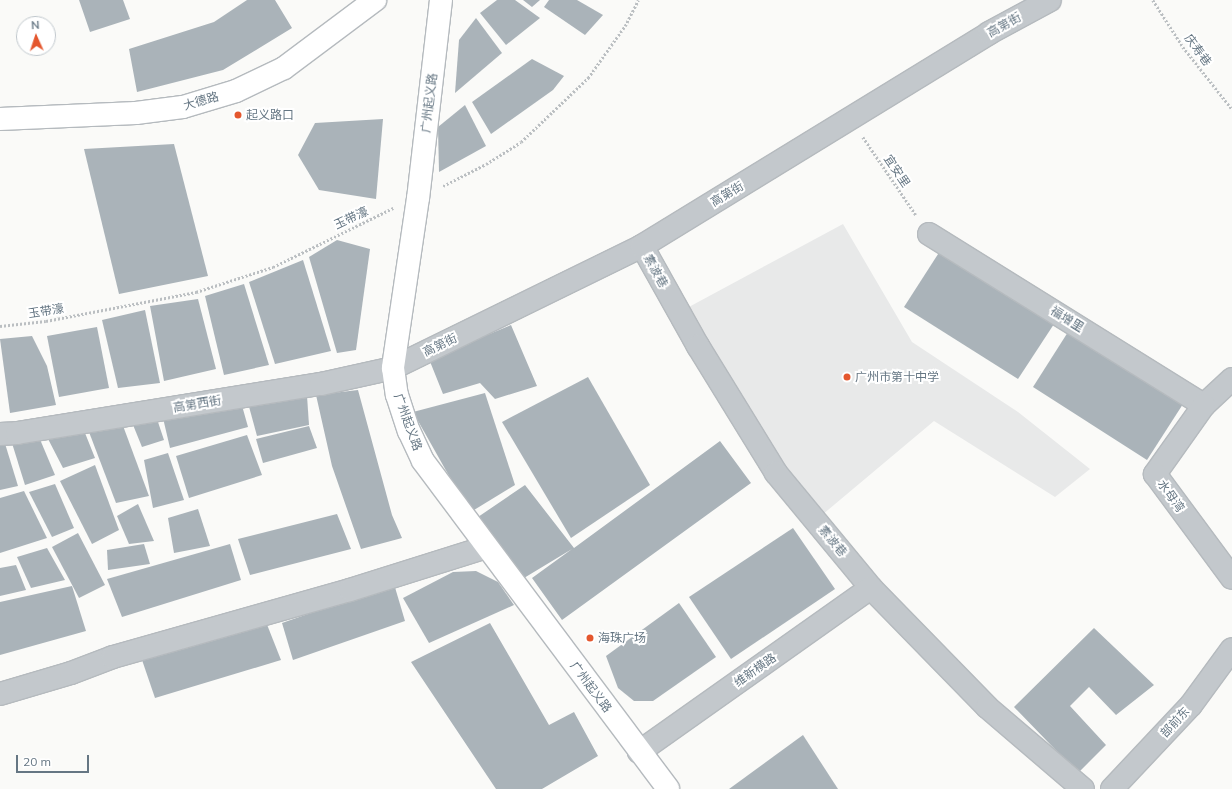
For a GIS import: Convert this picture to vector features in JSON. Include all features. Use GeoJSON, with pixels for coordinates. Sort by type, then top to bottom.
{"type":"FeatureCollection","features":[{"type":"Feature","properties":{"kind":"main road","name":"大德路"},"geometry":{"type":"LineString","coordinates":[[0,119],[136,113],[183,107],[236,91],[284,68],[375,0]]}},
{"type":"Feature","properties":{"kind":"main road","name":"广州起义路"},"geometry":{"type":"LineString","coordinates":[[441,0],[418,198],[393,368],[397,395],[409,432],[424,462],[668,789]]}},
{"type":"Feature","properties":{"kind":"street","name":"高第街"},"geometry":{"type":"LineString","coordinates":[[393,368],[642,246],[989,33],[1050,0]]}},
{"type":"Feature","properties":{"kind":"street","name":"福增里"},"geometry":{"type":"LineString","coordinates":[[929,234],[1204,405]]}},
{"type":"Feature","properties":{"kind":"street","name":"素波巷"},"geometry":{"type":"LineString","coordinates":[[642,246],[698,346],[776,473],[871,588],[987,707],[1083,789]]}},
{"type":"Feature","properties":{"kind":"street","name":"高第西街"},"geometry":{"type":"LineString","coordinates":[[0,434],[17,433],[321,384],[393,368]]}},
{"type":"Feature","properties":{"kind":"street","name":"水母湾"},"geometry":{"type":"LineString","coordinates":[[1232,379],[1204,405],[1155,474],[1232,578]]}},
{"type":"Feature","properties":{"kind":"street"},"geometry":{"type":"LineString","coordinates":[[0,694],[71,673],[113,657],[350,590],[486,547]]}},
{"type":"Feature","properties":{"kind":"street","name":"维新横路"},"geometry":{"type":"LineString","coordinates":[[639,752],[871,588]]}},
{"type":"Feature","properties":{"kind":"street","name":"部前东"},"geometry":{"type":"LineString","coordinates":[[1112,789],[1191,705],[1232,650]]}},
{"type":"Feature","properties":{"kind":"path","name":"玉带濠"},"geometry":{"type":"LineString","coordinates":[[0,326],[46,321],[196,292],[273,267],[351,227],[418,198],[486,164],[521,142],[588,78],[625,26],[638,0]]}},
{"type":"Feature","properties":{"kind":"path","name":"庆寿巷"},"geometry":{"type":"LineString","coordinates":[[1153,0],[1183,47],[1232,109]]}},
{"type":"Feature","properties":{"kind":"path","name":"宜安里"},"geometry":{"type":"LineString","coordinates":[[851,119],[929,234]]}},
{"type":"Feature","properties":{"kind":"shaded area","name":"广州市第十中学"},"geometry":{"type":"Polygon","coordinates":[[[843,224],[912,342],[1018,412],[1090,469],[1055,497],[934,421],[822,515],[768,444],[687,308],[843,224]]]}},
{"type":"Feature","properties":{"kind":"building"},"geometry":{"type":"Polygon","coordinates":[[[79,0],[123,0],[130,19],[90,32],[79,0]]]}},
{"type":"Feature","properties":{"kind":"building"},"geometry":{"type":"Polygon","coordinates":[[[247,0],[275,0],[292,28],[223,70],[137,92],[129,49],[214,22],[247,0]]]}},
{"type":"Feature","properties":{"kind":"building"},"geometry":{"type":"Polygon","coordinates":[[[497,0],[515,0],[540,18],[506,45],[480,13],[497,0]]]}},
{"type":"Feature","properties":{"kind":"building"},"geometry":{"type":"Polygon","coordinates":[[[523,0],[540,0],[532,7],[523,0]]]}},
{"type":"Feature","properties":{"kind":"building"},"geometry":{"type":"Polygon","coordinates":[[[549,0],[577,0],[603,15],[585,35],[544,7],[549,0]]]}},
{"type":"Feature","properties":{"kind":"building"},"geometry":{"type":"Polygon","coordinates":[[[476,18],[502,53],[455,93],[459,40],[476,18]]]}},
{"type":"Feature","properties":{"kind":"building"},"geometry":{"type":"Polygon","coordinates":[[[532,59],[564,76],[553,90],[491,134],[472,102],[532,59]]]}},
{"type":"Feature","properties":{"kind":"building"},"geometry":{"type":"Polygon","coordinates":[[[465,105],[486,146],[439,172],[438,127],[465,105]]]}},
{"type":"Feature","properties":{"kind":"building"},"geometry":{"type":"Polygon","coordinates":[[[383,119],[376,199],[319,190],[298,155],[315,123],[383,119]]]}},
{"type":"Feature","properties":{"kind":"building"},"geometry":{"type":"Polygon","coordinates":[[[174,144],[208,276],[119,294],[84,149],[174,144]]]}},
{"type":"Feature","properties":{"kind":"building"},"geometry":{"type":"Polygon","coordinates":[[[337,240],[370,249],[356,350],[337,353],[309,257],[337,240]]]}},
{"type":"Feature","properties":{"kind":"building"},"geometry":{"type":"Polygon","coordinates":[[[940,251],[1054,324],[1018,379],[904,307],[940,251]]]}},
{"type":"Feature","properties":{"kind":"building"},"geometry":{"type":"Polygon","coordinates":[[[303,260],[331,351],[275,364],[249,282],[303,260]]]}},
{"type":"Feature","properties":{"kind":"building"},"geometry":{"type":"Polygon","coordinates":[[[244,284],[269,365],[224,375],[205,296],[244,284]]]}},
{"type":"Feature","properties":{"kind":"building"},"geometry":{"type":"Polygon","coordinates":[[[198,299],[216,369],[164,381],[150,306],[198,299]]]}},
{"type":"Feature","properties":{"kind":"building"},"geometry":{"type":"Polygon","coordinates":[[[145,310],[160,383],[118,388],[102,320],[145,310]]]}},
{"type":"Feature","properties":{"kind":"building"},"geometry":{"type":"Polygon","coordinates":[[[511,325],[537,386],[495,399],[480,383],[443,394],[429,359],[511,325]]]}},
{"type":"Feature","properties":{"kind":"building"},"geometry":{"type":"Polygon","coordinates":[[[97,327],[109,388],[59,397],[47,336],[97,327]]]}},
{"type":"Feature","properties":{"kind":"building"},"geometry":{"type":"Polygon","coordinates":[[[1068,332],[1183,404],[1147,460],[1033,387],[1068,332]]]}},
{"type":"Feature","properties":{"kind":"building"},"geometry":{"type":"Polygon","coordinates":[[[32,336],[47,366],[56,405],[10,413],[0,339],[32,336]]]}},
{"type":"Feature","properties":{"kind":"building"},"geometry":{"type":"Polygon","coordinates":[[[588,377],[650,485],[571,538],[502,422],[588,377]]]}},
{"type":"Feature","properties":{"kind":"building"},"geometry":{"type":"Polygon","coordinates":[[[358,390],[392,515],[402,538],[361,549],[332,466],[316,395],[358,390]]]}},
{"type":"Feature","properties":{"kind":"building"},"geometry":{"type":"Polygon","coordinates":[[[485,393],[515,485],[474,510],[457,490],[413,412],[485,393]]]}},
{"type":"Feature","properties":{"kind":"building"},"geometry":{"type":"Polygon","coordinates":[[[307,396],[309,425],[257,436],[248,403],[307,396]]]}},
{"type":"Feature","properties":{"kind":"building"},"geometry":{"type":"Polygon","coordinates":[[[241,402],[248,427],[170,448],[163,418],[241,402]]]}},
{"type":"Feature","properties":{"kind":"building"},"geometry":{"type":"Polygon","coordinates":[[[156,416],[164,440],[142,447],[131,420],[156,416]]]}},
{"type":"Feature","properties":{"kind":"building"},"geometry":{"type":"Polygon","coordinates":[[[122,423],[149,496],[116,503],[89,432],[122,423]]]}},
{"type":"Feature","properties":{"kind":"building"},"geometry":{"type":"Polygon","coordinates":[[[309,426],[317,448],[263,463],[256,439],[309,426]]]}},
{"type":"Feature","properties":{"kind":"building"},"geometry":{"type":"Polygon","coordinates":[[[83,428],[95,458],[63,468],[46,435],[83,428]]]}},
{"type":"Feature","properties":{"kind":"building"},"geometry":{"type":"Polygon","coordinates":[[[247,435],[262,475],[189,498],[176,456],[247,435]]]}},
{"type":"Feature","properties":{"kind":"building"},"geometry":{"type":"Polygon","coordinates":[[[3,437],[18,486],[0,490],[0,438],[3,437]]]}},
{"type":"Feature","properties":{"kind":"building"},"geometry":{"type":"Polygon","coordinates":[[[39,437],[55,475],[25,485],[11,440],[39,437]]]}},
{"type":"Feature","properties":{"kind":"building"},"geometry":{"type":"Polygon","coordinates":[[[720,441],[751,483],[562,620],[532,578],[572,549],[524,578],[478,517],[525,485],[574,548],[720,441]]]}},
{"type":"Feature","properties":{"kind":"building"},"geometry":{"type":"Polygon","coordinates":[[[168,453],[184,500],[153,508],[144,460],[168,453]]]}},
{"type":"Feature","properties":{"kind":"building"},"geometry":{"type":"Polygon","coordinates":[[[95,465],[119,530],[92,544],[60,481],[95,465]]]}},
{"type":"Feature","properties":{"kind":"building"},"geometry":{"type":"Polygon","coordinates":[[[55,484],[74,528],[52,537],[29,492],[55,484]]]}},
{"type":"Feature","properties":{"kind":"building"},"geometry":{"type":"Polygon","coordinates":[[[24,491],[47,538],[0,553],[0,498],[24,491]]]}},
{"type":"Feature","properties":{"kind":"building"},"geometry":{"type":"Polygon","coordinates":[[[138,504],[154,541],[129,544],[117,516],[138,504]]]}},
{"type":"Feature","properties":{"kind":"building"},"geometry":{"type":"Polygon","coordinates":[[[198,509],[210,546],[174,553],[168,518],[198,509]]]}},
{"type":"Feature","properties":{"kind":"building"},"geometry":{"type":"Polygon","coordinates":[[[337,514],[351,549],[250,575],[238,539],[337,514]]]}},
{"type":"Feature","properties":{"kind":"building"},"geometry":{"type":"Polygon","coordinates":[[[793,528],[835,589],[731,659],[689,597],[793,528]]]}},
{"type":"Feature","properties":{"kind":"building"},"geometry":{"type":"Polygon","coordinates":[[[78,533],[105,585],[79,598],[52,547],[78,533]]]}},
{"type":"Feature","properties":{"kind":"building"},"geometry":{"type":"Polygon","coordinates":[[[144,544],[150,564],[108,570],[107,550],[144,544]]]}},
{"type":"Feature","properties":{"kind":"building"},"geometry":{"type":"Polygon","coordinates":[[[230,544],[241,580],[122,617],[107,579],[230,544]]]}},
{"type":"Feature","properties":{"kind":"building"},"geometry":{"type":"Polygon","coordinates":[[[47,548],[65,580],[31,588],[17,557],[47,548]]]}},
{"type":"Feature","properties":{"kind":"building"},"geometry":{"type":"Polygon","coordinates":[[[16,565],[26,590],[0,596],[0,568],[16,565]]]}},
{"type":"Feature","properties":{"kind":"building"},"geometry":{"type":"Polygon","coordinates":[[[476,571],[498,582],[514,605],[429,643],[403,598],[453,572],[476,571]]]}},
{"type":"Feature","properties":{"kind":"building"},"geometry":{"type":"Polygon","coordinates":[[[394,584],[405,621],[293,660],[282,623],[394,584]]]}},
{"type":"Feature","properties":{"kind":"building"},"geometry":{"type":"Polygon","coordinates":[[[72,586],[86,631],[0,655],[0,602],[72,586]]]}},
{"type":"Feature","properties":{"kind":"building"},"geometry":{"type":"Polygon","coordinates":[[[679,603],[716,657],[653,701],[634,701],[618,688],[606,656],[679,603]]]}},
{"type":"Feature","properties":{"kind":"building"},"geometry":{"type":"Polygon","coordinates":[[[266,622],[281,660],[155,698],[141,657],[266,622]]]}},
{"type":"Feature","properties":{"kind":"building"},"geometry":{"type":"Polygon","coordinates":[[[490,623],[549,725],[574,712],[598,756],[542,789],[496,789],[411,662],[490,623]]]}},
{"type":"Feature","properties":{"kind":"building"},"geometry":{"type":"Polygon","coordinates":[[[1094,628],[1154,685],[1116,715],[1089,687],[1070,706],[1106,745],[1078,773],[1014,707],[1094,628]]]}},
{"type":"Feature","properties":{"kind":"building"},"geometry":{"type":"Polygon","coordinates":[[[803,735],[838,789],[729,789],[803,735]]]}},
{"type":"Feature","properties":{"kind":"place","name":"起义路口"},"geometry":{"type":"Point","coordinates":[238,115]}},
{"type":"Feature","properties":{"kind":"place","name":"广州市第十中学"},"geometry":{"type":"Point","coordinates":[847,377]}},
{"type":"Feature","properties":{"kind":"place","name":"海珠广场"},"geometry":{"type":"Point","coordinates":[590,638]}}]}
